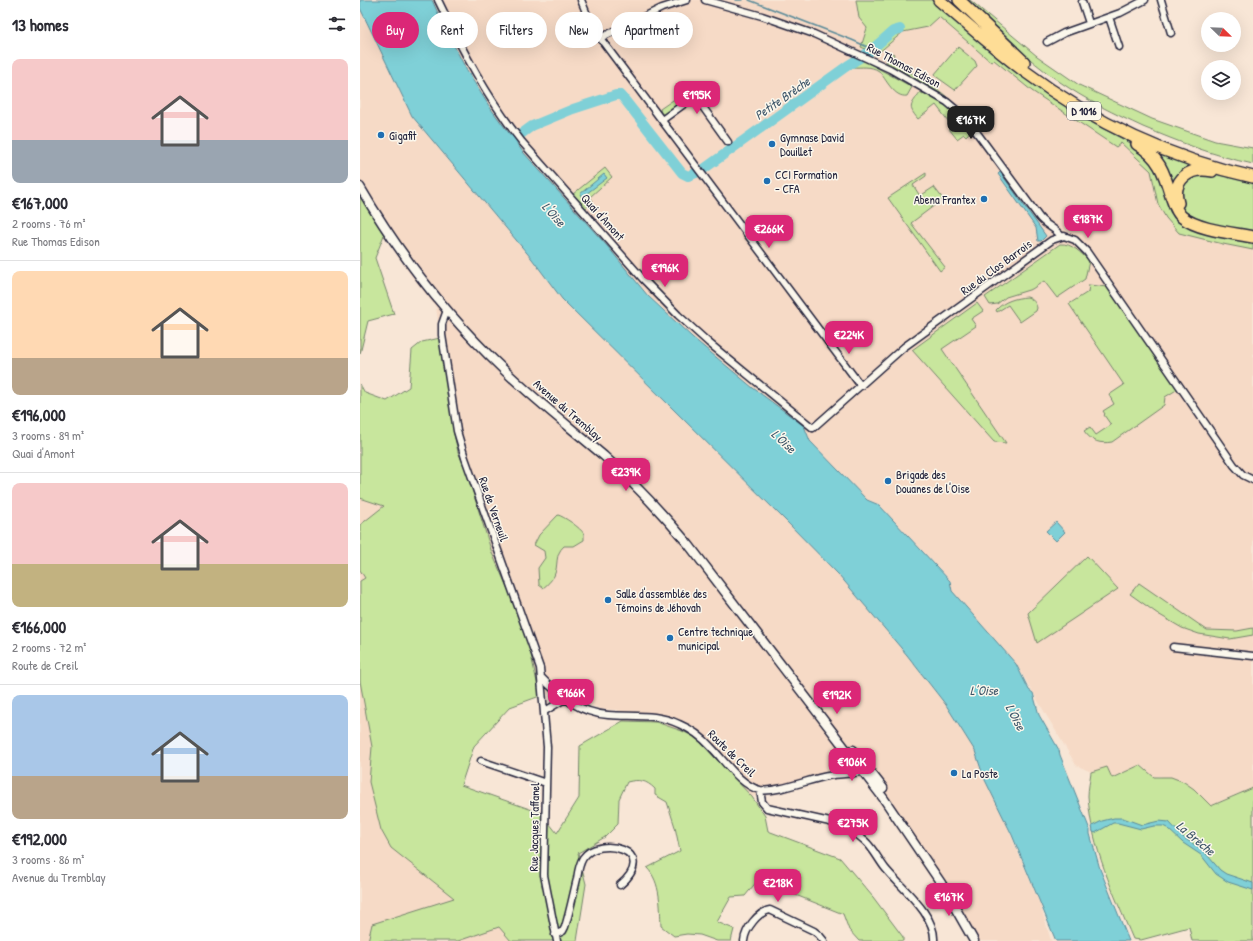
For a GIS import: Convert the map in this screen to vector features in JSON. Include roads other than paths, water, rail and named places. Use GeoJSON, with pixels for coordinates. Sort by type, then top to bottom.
{"type":"FeatureCollection","features":[{"type":"Feature","properties":{"kind":"highway","name":"D 1016"},"geometry":{"type":"LineString","coordinates":[[939,0],[1020,68],[1115,132],[1141,146],[1153,156],[1163,172],[1175,207],[1182,217],[1199,226],[1253,237]]}},
{"type":"Feature","properties":{"kind":"highway","name":"D 1016"},"geometry":{"type":"LineString","coordinates":[[950,0],[1024,62],[1054,84],[1084,102],[1134,129],[1190,152],[1253,170]]}},
{"type":"Feature","properties":{"kind":"highway","name":"D 1016"},"geometry":{"type":"LineString","coordinates":[[958,0],[1024,62]]}},
{"type":"Feature","properties":{"kind":"highway","name":"D 1016"},"geometry":{"type":"LineString","coordinates":[[1091,115],[1129,135],[1172,153],[1213,167],[1253,178]]}},
{"type":"Feature","properties":{"kind":"highway","name":"D 1016"},"geometry":{"type":"LineString","coordinates":[[1253,178],[1205,170],[1194,170],[1182,179],[1176,195],[1181,210],[1185,215],[1193,220],[1253,232]]}},
{"type":"Feature","properties":{"kind":"main road","name":"Avenue du Tremblay"},"geometry":{"type":"LineString","coordinates":[[360,187],[395,242],[447,310],[502,368],[610,462],[668,521],[698,556],[864,771],[890,807],[941,883],[974,941]]}},
{"type":"Feature","properties":{"kind":"street","name":"Quai d'Amont"},"geometry":{"type":"LineString","coordinates":[[438,0],[472,68],[522,142],[643,279],[678,315],[709,343],[813,428]]}},
{"type":"Feature","properties":{"kind":"street"},"geometry":{"type":"LineString","coordinates":[[581,0],[586,12]]}},
{"type":"Feature","properties":{"kind":"street"},"geometry":{"type":"LineString","coordinates":[[603,37],[662,8],[687,0]]}},
{"type":"Feature","properties":{"kind":"street","name":"Rue Thomas Edison"},"geometry":{"type":"LineString","coordinates":[[705,0],[742,9],[814,34],[868,58],[927,89],[959,110],[1039,218],[1044,223],[1056,230],[1061,236]]}},
{"type":"Feature","properties":{"kind":"street"},"geometry":{"type":"LineString","coordinates":[[1048,42],[1064,33],[1124,11],[1145,0]]}},
{"type":"Feature","properties":{"kind":"street"},"geometry":{"type":"LineString","coordinates":[[1161,0],[1171,33]]}},
{"type":"Feature","properties":{"kind":"street"},"geometry":{"type":"LineString","coordinates":[[1082,2],[1089,23]]}},
{"type":"Feature","properties":{"kind":"street"},"geometry":{"type":"LineString","coordinates":[[1109,17],[1118,47]]}},
{"type":"Feature","properties":{"kind":"street"},"geometry":{"type":"LineString","coordinates":[[603,42],[861,386]]}},
{"type":"Feature","properties":{"kind":"street"},"geometry":{"type":"LineString","coordinates":[[662,120],[695,96],[728,142]]}},
{"type":"Feature","properties":{"kind":"street"},"geometry":{"type":"LineString","coordinates":[[1061,236],[1072,238],[1087,252],[1234,465],[1243,475],[1253,480]]}},
{"type":"Feature","properties":{"kind":"street","name":"Rue du Clos Barrois"},"geometry":{"type":"LineString","coordinates":[[813,428],[904,347],[1052,240],[1061,236]]}},
{"type":"Feature","properties":{"kind":"street","name":"Rue de Verneuil"},"geometry":{"type":"LineString","coordinates":[[447,310],[443,320],[442,331],[458,436],[539,665],[545,711]]}},
{"type":"Feature","properties":{"kind":"street"},"geometry":{"type":"LineString","coordinates":[[1173,647],[1253,656]]}},
{"type":"Feature","properties":{"kind":"street","name":"Route de Creil"},"geometry":{"type":"LineString","coordinates":[[541,677],[565,699],[584,709],[606,715],[656,717],[680,724],[706,742],[746,784],[760,790],[772,790],[842,773],[864,771]]}},
{"type":"Feature","properties":{"kind":"street"},"geometry":{"type":"LineString","coordinates":[[545,711],[565,699]]}},
{"type":"Feature","properties":{"kind":"street","name":"Rue Jacques Taffanel"},"geometry":{"type":"LineString","coordinates":[[545,711],[547,747],[544,875],[556,938]]}},
{"type":"Feature","properties":{"kind":"street"},"geometry":{"type":"LineString","coordinates":[[481,761],[546,783]]}},
{"type":"Feature","properties":{"kind":"street","name":"Route de Creil"},"geometry":{"type":"LineString","coordinates":[[842,773],[857,763]]}},
{"type":"Feature","properties":{"kind":"street"},"geometry":{"type":"LineString","coordinates":[[760,790],[762,802],[767,808],[839,824],[864,840],[870,846],[886,870],[924,912],[933,930],[934,941]]}},
{"type":"Feature","properties":{"kind":"street"},"geometry":{"type":"LineString","coordinates":[[556,938],[566,927],[580,864],[586,854],[594,849],[606,846],[622,850],[631,855],[634,862],[634,867],[628,877],[620,885]]}},
{"type":"Feature","properties":{"kind":"street"},"geometry":{"type":"LineString","coordinates":[[744,941],[745,932],[748,927],[770,910],[814,931],[824,941]]}},
{"type":"Feature","properties":{"kind":"water","name":"L’Oise"},"geometry":{"type":"Polygon","coordinates":[[[360,0],[432,0],[437,12],[427,12],[427,48],[455,48],[467,71],[491,109],[523,152],[608,247],[648,296],[692,337],[753,388],[804,426],[810,441],[867,500],[879,505],[950,581],[952,591],[1016,664],[1029,690],[1033,693],[1039,715],[1059,750],[1090,830],[1100,869],[1129,941],[1056,941],[1012,835],[984,778],[975,751],[946,705],[907,655],[839,575],[562,299],[532,259],[412,116],[379,48],[419,48],[419,12],[372,12],[372,33],[360,8],[360,0]]]}},
{"type":"Feature","properties":{"kind":"water"},"geometry":{"type":"Polygon","coordinates":[[[1000,172],[1046,236],[1041,241],[1038,241],[1036,228],[998,174],[1000,172]]]}},
{"type":"Feature","properties":{"kind":"water"},"geometry":{"type":"Polygon","coordinates":[[[604,174],[607,178],[582,197],[580,194],[604,174]]]}},
{"type":"Feature","properties":{"kind":"water"},"geometry":{"type":"Polygon","coordinates":[[[1056,522],[1065,532],[1056,541],[1046,531],[1056,522]]]}},
{"type":"Feature","properties":{"kind":"water"},"geometry":{"type":"Polygon","coordinates":[[[1114,818],[1123,818],[1142,825],[1159,821],[1169,822],[1184,838],[1203,850],[1220,870],[1226,874],[1253,883],[1253,890],[1228,882],[1216,874],[1201,855],[1183,843],[1163,826],[1154,826],[1141,829],[1113,823],[1095,833],[1093,832],[1092,826],[1102,821],[1114,818]]]}},
{"type":"Feature","properties":{"kind":"waterway"},"geometry":{"type":"LineString","coordinates":[[736,0],[742,0]]}},
{"type":"Feature","properties":{"kind":"waterway"},"geometry":{"type":"LineString","coordinates":[[749,0],[872,49]]}},
{"type":"Feature","properties":{"kind":"waterway","name":"Petite Brèche"},"geometry":{"type":"LineString","coordinates":[[501,145],[513,140],[532,126],[573,109],[616,95],[621,95],[682,173],[688,176],[701,171],[847,66],[869,52],[893,31],[900,29]]}},
{"type":"Feature","properties":{"kind":"place","name":"Gigafit"},"geometry":{"type":"Point","coordinates":[381,135]}},
{"type":"Feature","properties":{"kind":"place","name":"Gymnase David Douillet"},"geometry":{"type":"Point","coordinates":[772,144]}},
{"type":"Feature","properties":{"kind":"place","name":"CCI Formation - CFA"},"geometry":{"type":"Point","coordinates":[767,181]}},
{"type":"Feature","properties":{"kind":"place","name":"Abena Frantex"},"geometry":{"type":"Point","coordinates":[984,199]}},
{"type":"Feature","properties":{"kind":"place","name":"Brigade des Douanes de l'Oise"},"geometry":{"type":"Point","coordinates":[888,481]}},
{"type":"Feature","properties":{"kind":"place","name":"Salle d'assemblée des Témoins de Jéhovah"},"geometry":{"type":"Point","coordinates":[608,600]}},
{"type":"Feature","properties":{"kind":"place","name":"Centre technique municipal"},"geometry":{"type":"Point","coordinates":[670,638]}},
{"type":"Feature","properties":{"kind":"place","name":"La Poste"},"geometry":{"type":"Point","coordinates":[954,773]}},
{"type":"Feature","properties":{"kind":"water label","name":"L'Oise"},"geometry":{"type":"Point","coordinates":[554,214]}},
{"type":"Feature","properties":{"kind":"water label","name":"L'Oise"},"geometry":{"type":"Point","coordinates":[784,441]}},
{"type":"Feature","properties":{"kind":"water label","name":"L'Oise"},"geometry":{"type":"Point","coordinates":[1016,717]}},
{"type":"Feature","properties":{"kind":"water label","name":"La Brèche"},"geometry":{"type":"Point","coordinates":[1196,838]}}]}
